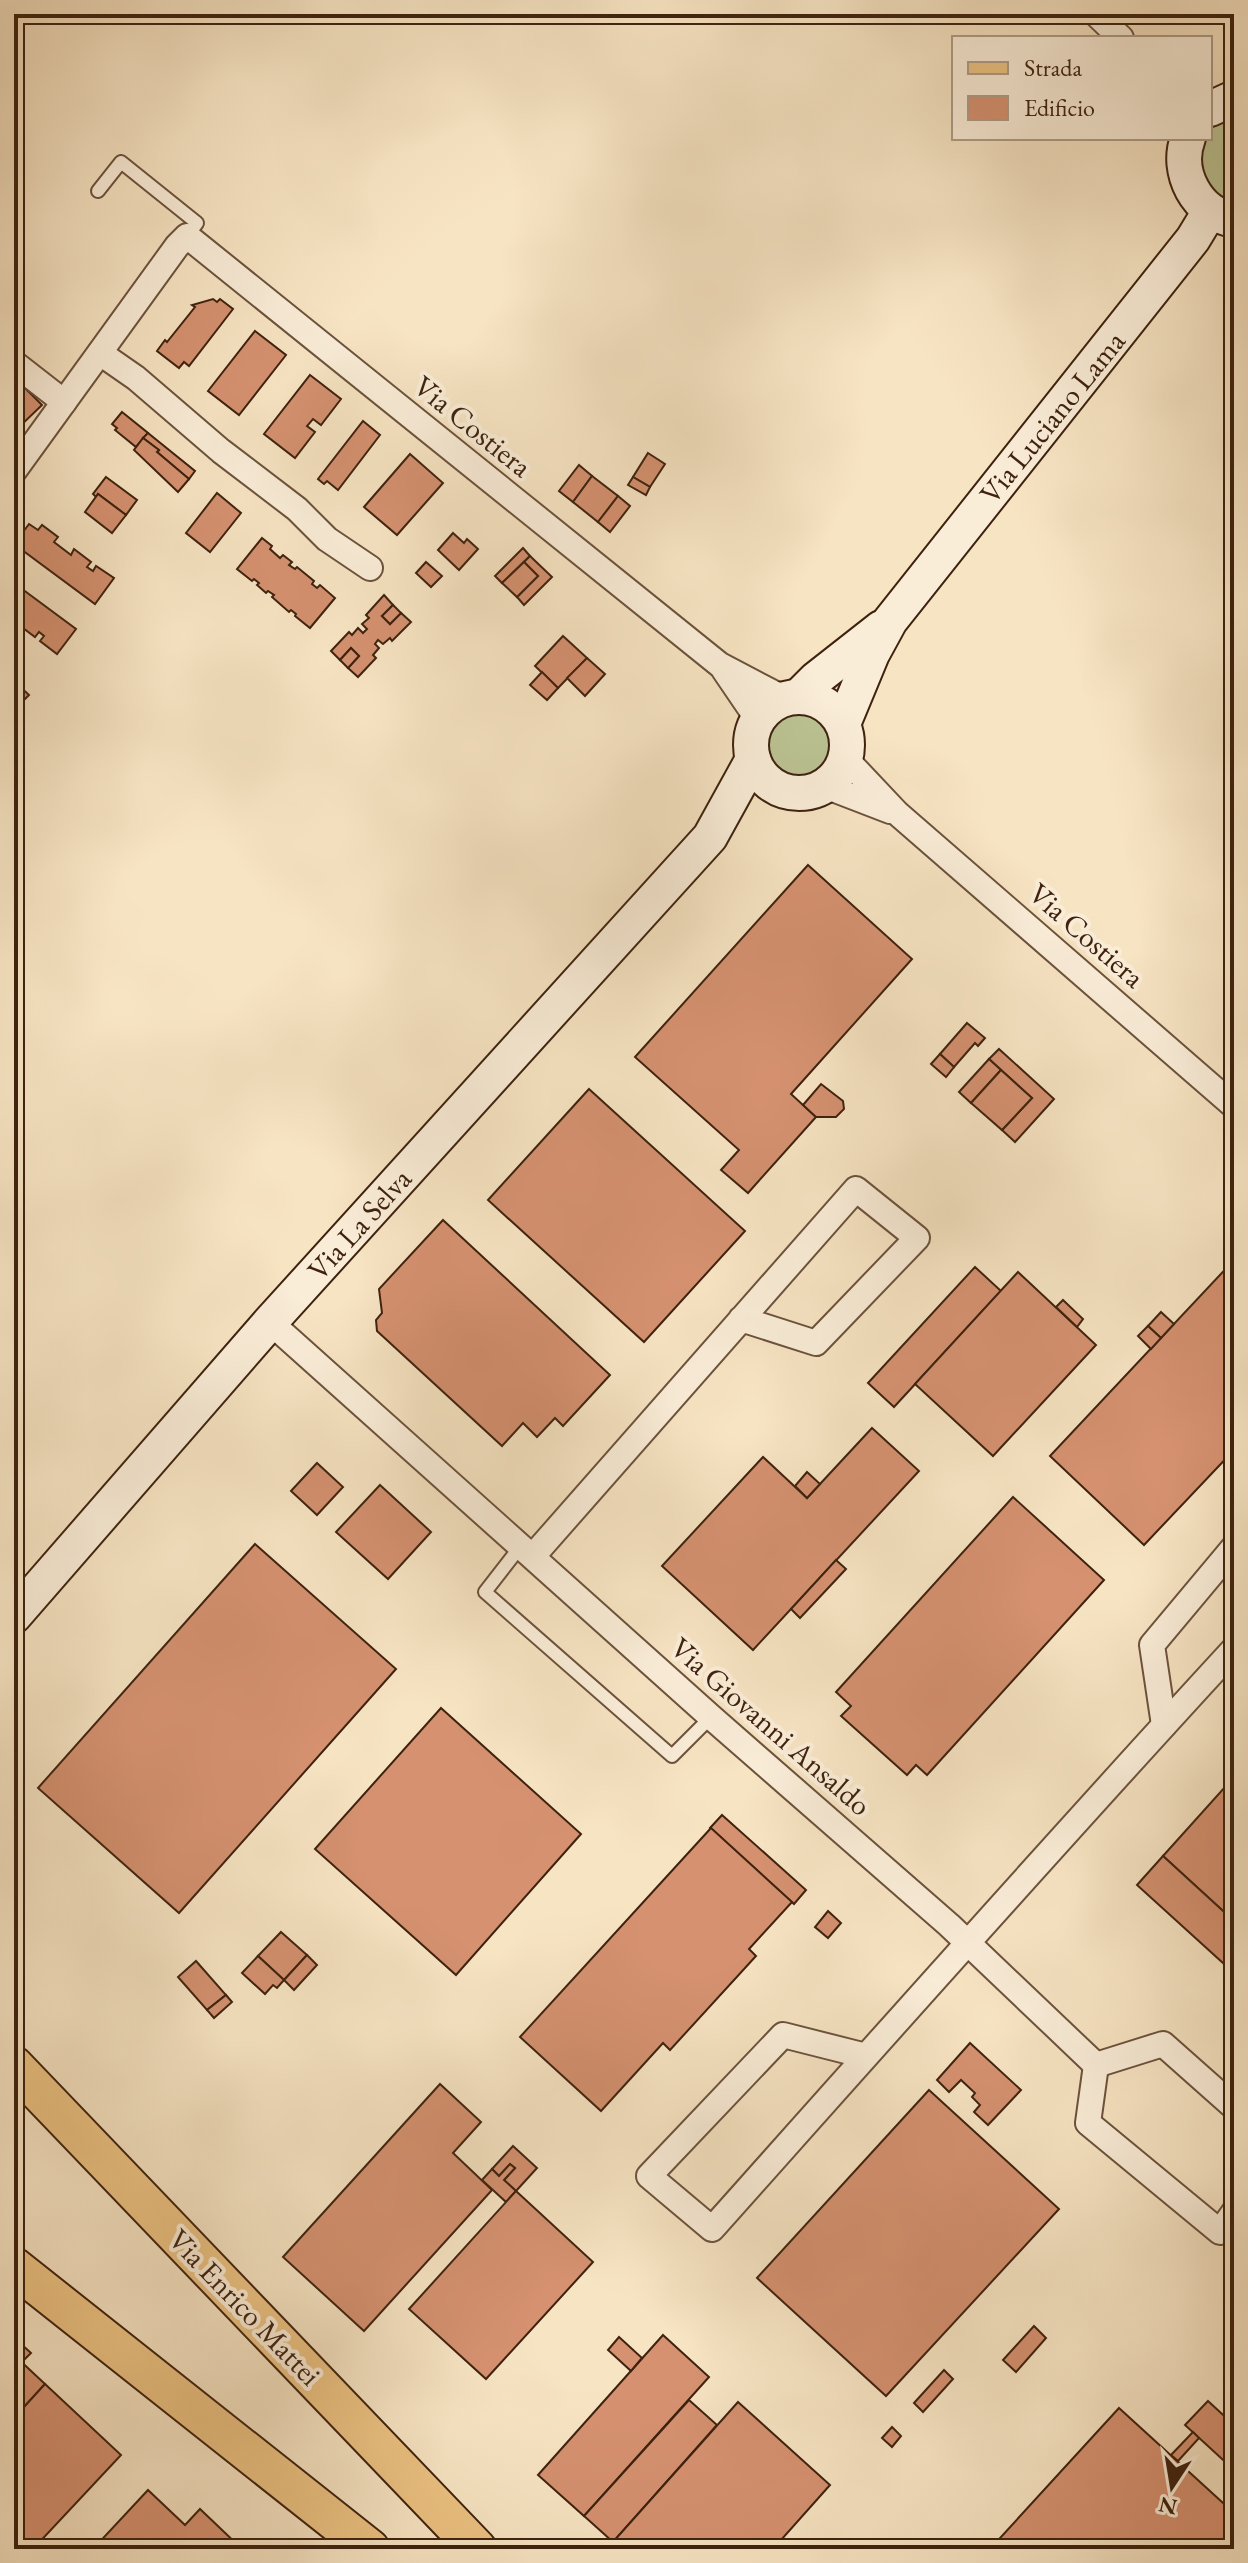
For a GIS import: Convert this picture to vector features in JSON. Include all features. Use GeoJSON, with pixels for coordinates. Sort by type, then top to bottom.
{"type":"FeatureCollection","features":[{"type":"Feature","properties":{"kind":"main road","name":"Via Enrico Mattei"},"geometry":{"type":"LineString","coordinates":[[14,2066],[477,2549]]}},
{"type":"Feature","properties":{"kind":"main road"},"geometry":{"type":"LineString","coordinates":[[14,2267],[370,2549]]}},
{"type":"Feature","properties":{"kind":"street"},"geometry":{"type":"LineString","coordinates":[[1096,14],[1119,36]]}},
{"type":"Feature","properties":{"kind":"street"},"geometry":{"type":"LineString","coordinates":[[1212,108],[1234,98]]}},
{"type":"Feature","properties":{"kind":"street","name":"Via Luciano Lama"},"geometry":{"type":"LineString","coordinates":[[843,724],[872,654],[890,621],[1183,252],[1222,216],[1197,198],[1188,183],[1183,165],[1187,140]]}},
{"type":"Feature","properties":{"kind":"street"},"geometry":{"type":"LineString","coordinates":[[14,471],[187,236]]}},
{"type":"Feature","properties":{"kind":"street","name":"Via Costiera"},"geometry":{"type":"LineString","coordinates":[[187,236],[720,665],[791,698]]}},
{"type":"Feature","properties":{"kind":"street"},"geometry":{"type":"LineString","coordinates":[[100,353],[136,378],[221,451],[297,509],[327,539],[370,568]]}},
{"type":"Feature","properties":{"kind":"street"},"geometry":{"type":"LineString","coordinates":[[14,363],[64,402]]}},
{"type":"Feature","properties":{"kind":"street","name":"Via Luciano Lama"},"geometry":{"type":"LineString","coordinates":[[791,698],[890,621]]}},
{"type":"Feature","properties":{"kind":"street","name":"Via Costiera"},"geometry":{"type":"LineString","coordinates":[[720,665],[758,720]]}},
{"type":"Feature","properties":{"kind":"street"},"geometry":{"type":"LineString","coordinates":[[791,698],[812,699],[825,704],[843,724],[848,748],[846,759],[834,779],[812,792],[783,790],[770,783],[759,772],[753,759],[751,746],[758,720],[765,711],[791,698]]}},
{"type":"Feature","properties":{"kind":"street","name":"Via La Selva"},"geometry":{"type":"LineString","coordinates":[[14,1616],[270,1322],[710,837],[753,759]]}},
{"type":"Feature","properties":{"kind":"street","name":"Via Costiera"},"geometry":{"type":"LineString","coordinates":[[846,759],[897,813],[1234,1106]]}},
{"type":"Feature","properties":{"kind":"street","name":"Via Costiera"},"geometry":{"type":"LineString","coordinates":[[825,786],[897,813]]}},
{"type":"Feature","properties":{"kind":"street","name":"Via La Selva"},"geometry":{"type":"LineString","coordinates":[[710,837],[783,790]]}},
{"type":"Feature","properties":{"kind":"street"},"geometry":{"type":"LineString","coordinates":[[526,1552],[856,1189],[917,1238],[816,1343],[741,1319]]}},
{"type":"Feature","properties":{"kind":"street","name":"Via Giovanni Ansaldo"},"geometry":{"type":"LineString","coordinates":[[270,1322],[967,1942],[1096,2065]]}},
{"type":"Feature","properties":{"kind":"street"},"geometry":{"type":"LineString","coordinates":[[1164,1725],[1152,1645],[1234,1547]]}},
{"type":"Feature","properties":{"kind":"street"},"geometry":{"type":"LineString","coordinates":[[866,2056],[783,2035],[649,2176],[712,2229],[866,2056],[967,1942],[1234,1649]]}},
{"type":"Feature","properties":{"kind":"street"},"geometry":{"type":"LineString","coordinates":[[1234,2107],[1163,2044],[1096,2065],[1088,2123],[1220,2232],[1234,2212]]}},
{"type":"Feature","properties":{"kind":"lane"},"geometry":{"type":"LineString","coordinates":[[98,191],[121,162],[197,223],[187,236]]}},
{"type":"Feature","properties":{"kind":"lane"},"geometry":{"type":"LineString","coordinates":[[526,1552],[485,1592],[672,1756],[711,1717]]}},
{"type":"Feature","properties":{"kind":"green space"},"geometry":{"type":"Polygon","coordinates":[[[1234,112],[1234,205],[1212,193],[1198,167],[1203,140],[1212,140],[1212,125],[1234,112]]]}},
{"type":"Feature","properties":{"kind":"green space"},"geometry":{"type":"Polygon","coordinates":[[[800,712],[825,722],[835,747],[825,772],[800,782],[775,772],[765,747],[775,722],[800,712]]]}},
{"type":"Feature","properties":{"kind":"building"},"geometry":{"type":"Polygon","coordinates":[[[213,299],[217,302],[220,299],[233,309],[189,366],[184,362],[179,368],[157,351],[195,307],[192,305],[213,299]]]}},
{"type":"Feature","properties":{"kind":"building"},"geometry":{"type":"Polygon","coordinates":[[[255,331],[286,355],[239,415],[208,391],[255,331]]]}},
{"type":"Feature","properties":{"kind":"building"},"geometry":{"type":"Polygon","coordinates":[[[310,375],[341,399],[321,425],[313,419],[307,426],[315,432],[295,458],[264,434],[310,375]]]}},
{"type":"Feature","properties":{"kind":"building"},"geometry":{"type":"Polygon","coordinates":[[[18,381],[42,405],[14,432],[14,386],[18,381]]]}},
{"type":"Feature","properties":{"kind":"building"},"geometry":{"type":"Polygon","coordinates":[[[122,412],[148,433],[136,447],[112,424],[122,412]]]}},
{"type":"Feature","properties":{"kind":"building"},"geometry":{"type":"Polygon","coordinates":[[[363,421],[380,435],[338,490],[327,481],[324,484],[318,479],[363,421]]]}},
{"type":"Feature","properties":{"kind":"building"},"geometry":{"type":"Polygon","coordinates":[[[148,433],[195,471],[189,479],[143,438],[148,433]]]}},
{"type":"Feature","properties":{"kind":"building"},"geometry":{"type":"Polygon","coordinates":[[[143,438],[189,479],[178,492],[134,450],[143,438]]]}},
{"type":"Feature","properties":{"kind":"building"},"geometry":{"type":"Polygon","coordinates":[[[648,453],[665,464],[650,487],[633,477],[648,453]]]}},
{"type":"Feature","properties":{"kind":"building"},"geometry":{"type":"Polygon","coordinates":[[[410,454],[443,483],[397,535],[364,507],[410,454]]]}},
{"type":"Feature","properties":{"kind":"building"},"geometry":{"type":"Polygon","coordinates":[[[579,465],[592,476],[573,502],[559,491],[579,465]]]}},
{"type":"Feature","properties":{"kind":"building"},"geometry":{"type":"Polygon","coordinates":[[[592,476],[618,496],[598,522],[573,502],[592,476]]]}},
{"type":"Feature","properties":{"kind":"building"},"geometry":{"type":"Polygon","coordinates":[[[106,477],[137,500],[126,515],[98,494],[96,497],[93,494],[106,477]]]}},
{"type":"Feature","properties":{"kind":"building"},"geometry":{"type":"Polygon","coordinates":[[[633,477],[650,487],[646,495],[628,485],[633,477]]]}},
{"type":"Feature","properties":{"kind":"building"},"geometry":{"type":"Polygon","coordinates":[[[217,493],[241,513],[210,552],[186,533],[217,493]]]}},
{"type":"Feature","properties":{"kind":"building"},"geometry":{"type":"Polygon","coordinates":[[[98,494],[126,515],[112,533],[85,512],[98,494]]]}},
{"type":"Feature","properties":{"kind":"building"},"geometry":{"type":"Polygon","coordinates":[[[618,496],[630,506],[610,532],[598,522],[618,496]]]}},
{"type":"Feature","properties":{"kind":"building"},"geometry":{"type":"Polygon","coordinates":[[[29,524],[38,530],[42,525],[58,537],[54,542],[71,555],[74,549],[91,562],[87,567],[93,571],[96,566],[114,578],[95,604],[14,544],[29,524]]]}},
{"type":"Feature","properties":{"kind":"building"},"geometry":{"type":"Polygon","coordinates":[[[453,533],[464,543],[467,539],[478,549],[459,570],[438,550],[453,533]]]}},
{"type":"Feature","properties":{"kind":"building"},"geometry":{"type":"Polygon","coordinates":[[[262,538],[280,558],[283,555],[292,562],[289,565],[295,569],[297,567],[314,581],[312,584],[317,588],[320,585],[335,598],[310,628],[272,597],[274,595],[268,591],[266,593],[257,585],[259,583],[237,569],[262,538]]]}},
{"type":"Feature","properties":{"kind":"building"},"geometry":{"type":"Polygon","coordinates":[[[523,548],[530,556],[502,583],[495,576],[523,548]]]}},
{"type":"Feature","properties":{"kind":"building"},"geometry":{"type":"Polygon","coordinates":[[[530,556],[552,577],[524,605],[517,597],[538,576],[524,562],[530,556]]]}},
{"type":"Feature","properties":{"kind":"building"},"geometry":{"type":"Polygon","coordinates":[[[426,562],[442,576],[431,587],[416,573],[426,562]]]}},
{"type":"Feature","properties":{"kind":"building"},"geometry":{"type":"Polygon","coordinates":[[[524,562],[538,576],[517,597],[502,583],[524,562]]]}},
{"type":"Feature","properties":{"kind":"building"},"geometry":{"type":"Polygon","coordinates":[[[14,583],[76,629],[57,654],[40,641],[44,636],[39,632],[35,637],[19,625],[22,620],[14,614],[14,583]]]}},
{"type":"Feature","properties":{"kind":"building"},"geometry":{"type":"Polygon","coordinates":[[[384,595],[393,605],[382,616],[390,624],[401,613],[411,622],[392,641],[390,638],[383,644],[378,640],[375,644],[379,648],[373,655],[376,658],[358,677],[348,668],[359,656],[351,648],[340,660],[331,651],[349,632],[352,635],[358,628],[363,633],[367,629],[362,624],[369,618],[366,615],[384,595]]]}},
{"type":"Feature","properties":{"kind":"building"},"geometry":{"type":"Polygon","coordinates":[[[393,605],[401,613],[390,624],[382,616],[393,605]]]}},
{"type":"Feature","properties":{"kind":"building"},"geometry":{"type":"Polygon","coordinates":[[[563,636],[587,658],[558,688],[535,666],[563,636]]]}},
{"type":"Feature","properties":{"kind":"building"},"geometry":{"type":"Polygon","coordinates":[[[351,648],[359,656],[348,668],[340,660],[351,648]]]}},
{"type":"Feature","properties":{"kind":"building"},"geometry":{"type":"Polygon","coordinates":[[[587,658],[605,674],[585,696],[567,678],[587,658]]]}},
{"type":"Feature","properties":{"kind":"building"},"geometry":{"type":"Polygon","coordinates":[[[542,672],[558,688],[547,700],[530,685],[542,672]]]}},
{"type":"Feature","properties":{"kind":"building"},"geometry":{"type":"Polygon","coordinates":[[[14,681],[29,695],[14,710],[14,681]]]}},
{"type":"Feature","properties":{"kind":"building"},"geometry":{"type":"Polygon","coordinates":[[[808,865],[912,959],[791,1094],[816,1117],[748,1193],[721,1170],[739,1150],[635,1057],[808,865]]]}},
{"type":"Feature","properties":{"kind":"building"},"geometry":{"type":"Polygon","coordinates":[[[967,1023],[985,1038],[978,1046],[975,1043],[954,1067],[940,1054],[967,1023]]]}},
{"type":"Feature","properties":{"kind":"building"},"geometry":{"type":"Polygon","coordinates":[[[999,1049],[1054,1099],[1015,1142],[1002,1130],[1032,1098],[989,1059],[999,1049]]]}},
{"type":"Feature","properties":{"kind":"building"},"geometry":{"type":"Polygon","coordinates":[[[940,1054],[954,1067],[946,1077],[931,1064],[940,1054]]]}},
{"type":"Feature","properties":{"kind":"building"},"geometry":{"type":"Polygon","coordinates":[[[989,1059],[1001,1070],[971,1103],[959,1092],[989,1059]]]}},
{"type":"Feature","properties":{"kind":"building"},"geometry":{"type":"Polygon","coordinates":[[[1001,1070],[1032,1098],[1002,1130],[971,1103],[1001,1070]]]}},
{"type":"Feature","properties":{"kind":"building"},"geometry":{"type":"Polygon","coordinates":[[[821,1084],[843,1101],[844,1109],[836,1117],[816,1117],[803,1105],[821,1084]]]}},
{"type":"Feature","properties":{"kind":"building"},"geometry":{"type":"Polygon","coordinates":[[[589,1089],[745,1231],[644,1342],[488,1200],[589,1089]]]}},
{"type":"Feature","properties":{"kind":"building"},"geometry":{"type":"Polygon","coordinates":[[[443,1220],[610,1375],[563,1426],[555,1418],[537,1437],[523,1423],[502,1446],[377,1331],[376,1320],[382,1313],[379,1289],[443,1220]]]}},
{"type":"Feature","properties":{"kind":"building"},"geometry":{"type":"Polygon","coordinates":[[[1234,1260],[1234,1450],[1144,1545],[1050,1456],[1234,1260]]]}},
{"type":"Feature","properties":{"kind":"building"},"geometry":{"type":"Polygon","coordinates":[[[975,1267],[1001,1291],[894,1407],[868,1383],[975,1267]]]}},
{"type":"Feature","properties":{"kind":"building"},"geometry":{"type":"Polygon","coordinates":[[[1018,1272],[1096,1345],[993,1456],[915,1384],[1018,1272]]]}},
{"type":"Feature","properties":{"kind":"building"},"geometry":{"type":"Polygon","coordinates":[[[1063,1300],[1083,1319],[1077,1327],[1056,1307],[1063,1300]]]}},
{"type":"Feature","properties":{"kind":"building"},"geometry":{"type":"Polygon","coordinates":[[[1161,1312],[1174,1324],[1161,1338],[1148,1326],[1161,1312]]]}},
{"type":"Feature","properties":{"kind":"building"},"geometry":{"type":"Polygon","coordinates":[[[1148,1326],[1161,1338],[1151,1349],[1138,1336],[1148,1326]]]}},
{"type":"Feature","properties":{"kind":"building"},"geometry":{"type":"Polygon","coordinates":[[[872,1428],[919,1471],[753,1650],[662,1566],[763,1457],[807,1498],[872,1428]]]}},
{"type":"Feature","properties":{"kind":"building"},"geometry":{"type":"Polygon","coordinates":[[[317,1463],[343,1487],[317,1515],[291,1491],[317,1463]]]}},
{"type":"Feature","properties":{"kind":"building"},"geometry":{"type":"Polygon","coordinates":[[[807,1472],[820,1484],[807,1498],[795,1486],[807,1472]]]}},
{"type":"Feature","properties":{"kind":"building"},"geometry":{"type":"Polygon","coordinates":[[[380,1485],[431,1532],[388,1579],[336,1532],[380,1485]]]}},
{"type":"Feature","properties":{"kind":"building"},"geometry":{"type":"Polygon","coordinates":[[[1013,1497],[1104,1580],[927,1775],[916,1765],[907,1775],[841,1716],[851,1706],[836,1692],[1013,1497]]]}},
{"type":"Feature","properties":{"kind":"building"},"geometry":{"type":"Polygon","coordinates":[[[255,1544],[396,1669],[179,1913],[38,1788],[255,1544]]]}},
{"type":"Feature","properties":{"kind":"building"},"geometry":{"type":"Polygon","coordinates":[[[836,1560],[846,1569],[800,1618],[791,1609],[836,1560]]]}},
{"type":"Feature","properties":{"kind":"building"},"geometry":{"type":"Polygon","coordinates":[[[441,1708],[581,1834],[456,1975],[315,1849],[441,1708]]]}},
{"type":"Feature","properties":{"kind":"building"},"geometry":{"type":"Polygon","coordinates":[[[1234,1777],[1234,1921],[1163,1856],[1234,1777]]]}},
{"type":"Feature","properties":{"kind":"building"},"geometry":{"type":"Polygon","coordinates":[[[722,1815],[806,1890],[794,1904],[710,1828],[722,1815]]]}},
{"type":"Feature","properties":{"kind":"building"},"geometry":{"type":"Polygon","coordinates":[[[711,1828],[792,1902],[749,1949],[756,1956],[670,2050],[663,2043],[601,2111],[520,2037],[711,1828]]]}},
{"type":"Feature","properties":{"kind":"building"},"geometry":{"type":"Polygon","coordinates":[[[1163,1856],[1234,1921],[1234,1950],[1223,1963],[1137,1885],[1163,1856]]]}},
{"type":"Feature","properties":{"kind":"building"},"geometry":{"type":"Polygon","coordinates":[[[828,1911],[841,1923],[828,1938],[815,1927],[828,1911]]]}},
{"type":"Feature","properties":{"kind":"building"},"geometry":{"type":"Polygon","coordinates":[[[281,1932],[307,1955],[284,1980],[258,1956],[281,1932]]]}},
{"type":"Feature","properties":{"kind":"building"},"geometry":{"type":"Polygon","coordinates":[[[307,1955],[317,1965],[294,1990],[284,1980],[307,1955]]]}},
{"type":"Feature","properties":{"kind":"building"},"geometry":{"type":"Polygon","coordinates":[[[258,1956],[284,1980],[277,1988],[273,1985],[265,1994],[242,1973],[258,1956]]]}},
{"type":"Feature","properties":{"kind":"building"},"geometry":{"type":"Polygon","coordinates":[[[196,1961],[226,1995],[207,2010],[178,1977],[196,1961]]]}},
{"type":"Feature","properties":{"kind":"building"},"geometry":{"type":"Polygon","coordinates":[[[226,1995],[232,2002],[214,2018],[207,2010],[226,1995]]]}},
{"type":"Feature","properties":{"kind":"building"},"geometry":{"type":"Polygon","coordinates":[[[970,2043],[1021,2090],[988,2125],[974,2112],[980,2105],[972,2097],[975,2093],[961,2080],[949,2092],[937,2080],[970,2043]]]}},
{"type":"Feature","properties":{"kind":"building"},"geometry":{"type":"Polygon","coordinates":[[[440,2084],[481,2122],[453,2153],[492,2190],[364,2331],[283,2257],[440,2084]]]}},
{"type":"Feature","properties":{"kind":"building"},"geometry":{"type":"Polygon","coordinates":[[[929,2090],[1059,2209],[886,2396],[757,2278],[929,2090]]]}},
{"type":"Feature","properties":{"kind":"building"},"geometry":{"type":"Polygon","coordinates":[[[513,2146],[537,2168],[516,2191],[504,2180],[515,2168],[510,2164],[499,2176],[492,2169],[513,2146]]]}},
{"type":"Feature","properties":{"kind":"building"},"geometry":{"type":"Polygon","coordinates":[[[510,2164],[515,2168],[504,2180],[516,2191],[506,2202],[482,2180],[492,2169],[499,2176],[510,2164]]]}},
{"type":"Feature","properties":{"kind":"building"},"geometry":{"type":"Polygon","coordinates":[[[516,2191],[593,2262],[486,2379],[409,2309],[516,2191]]]}},
{"type":"Feature","properties":{"kind":"building"},"geometry":{"type":"Polygon","coordinates":[[[1034,2326],[1046,2338],[1016,2372],[1003,2360],[1034,2326]]]}},
{"type":"Feature","properties":{"kind":"building"},"geometry":{"type":"Polygon","coordinates":[[[663,2335],[709,2377],[584,2516],[538,2475],[663,2335]]]}},
{"type":"Feature","properties":{"kind":"building"},"geometry":{"type":"Polygon","coordinates":[[[619,2337],[642,2358],[631,2371],[608,2350],[619,2337]]]}},
{"type":"Feature","properties":{"kind":"building"},"geometry":{"type":"Polygon","coordinates":[[[19,2342],[31,2353],[22,2362],[14,2355],[14,2348],[19,2342]]]}},
{"type":"Feature","properties":{"kind":"building"},"geometry":{"type":"Polygon","coordinates":[[[14,2355],[45,2384],[14,2418],[14,2355]]]}},
{"type":"Feature","properties":{"kind":"building"},"geometry":{"type":"Polygon","coordinates":[[[944,2370],[953,2379],[923,2412],[914,2403],[944,2370]]]}},
{"type":"Feature","properties":{"kind":"building"},"geometry":{"type":"Polygon","coordinates":[[[45,2384],[121,2455],[33,2549],[14,2549],[14,2418],[45,2384]]]}},
{"type":"Feature","properties":{"kind":"building"},"geometry":{"type":"Polygon","coordinates":[[[689,2400],[717,2425],[613,2542],[584,2516],[689,2400]]]}},
{"type":"Feature","properties":{"kind":"building"},"geometry":{"type":"Polygon","coordinates":[[[1208,2401],[1234,2425],[1234,2470],[1185,2425],[1208,2401]]]}},
{"type":"Feature","properties":{"kind":"building"},"geometry":{"type":"Polygon","coordinates":[[[738,2402],[830,2485],[773,2549],[621,2549],[613,2542],[738,2402]]]}},
{"type":"Feature","properties":{"kind":"building"},"geometry":{"type":"Polygon","coordinates":[[[1119,2408],[1234,2513],[1234,2549],[990,2549],[1119,2408]]]}},
{"type":"Feature","properties":{"kind":"building"},"geometry":{"type":"Polygon","coordinates":[[[892,2427],[901,2436],[892,2447],[882,2438],[892,2427]]]}},
{"type":"Feature","properties":{"kind":"building"},"geometry":{"type":"Polygon","coordinates":[[[1193,2432],[1199,2438],[1178,2461],[1171,2455],[1193,2432]]]}},
{"type":"Feature","properties":{"kind":"building"},"geometry":{"type":"Polygon","coordinates":[[[148,2490],[185,2525],[200,2509],[242,2549],[93,2549],[148,2490]]]}}]}
